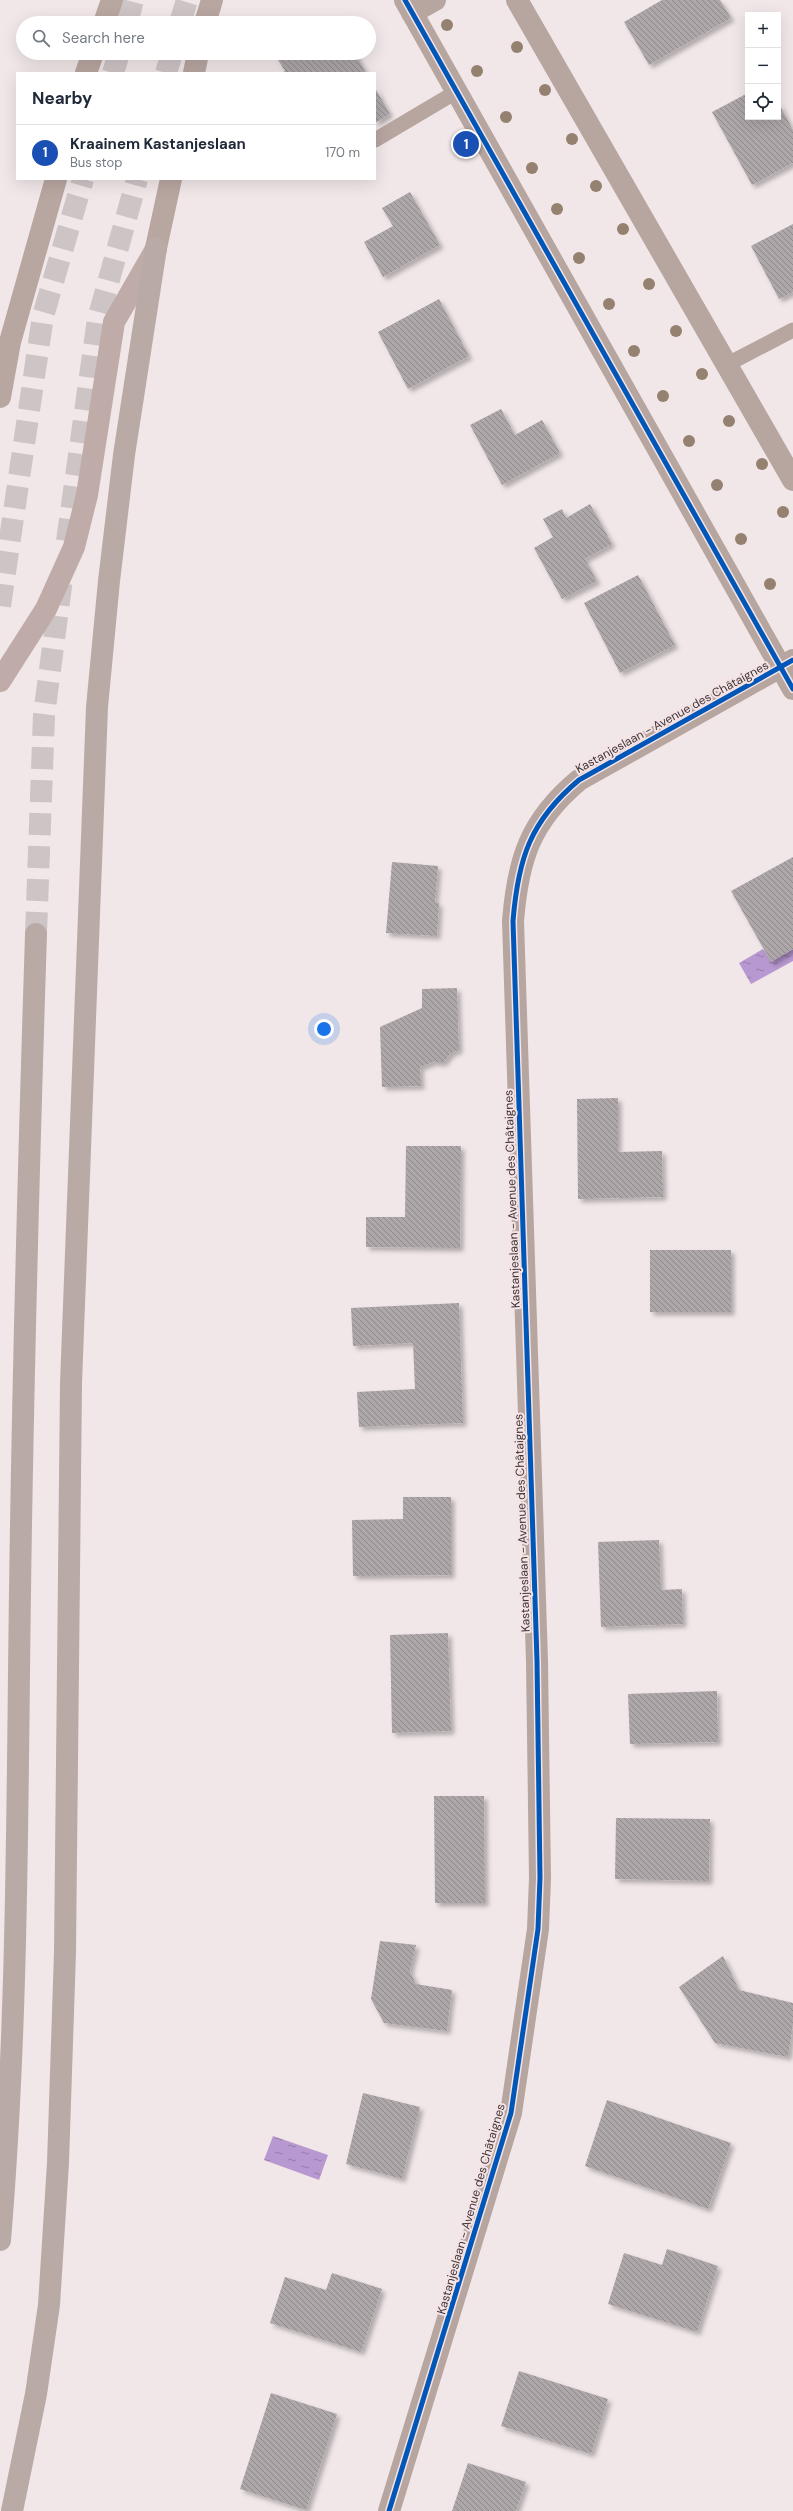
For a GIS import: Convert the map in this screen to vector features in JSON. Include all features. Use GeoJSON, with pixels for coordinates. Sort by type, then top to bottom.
{"type":"FeatureCollection","features":[{"type":"Feature","properties":{"kind":"highway"},"geometry":{"type":"LineString","coordinates":[[12,2511],[36,2394],[49,2305],[58,2163],[65,1952],[71,1383],[98,707],[109,581],[124,455],[156,248]]}},
{"type":"Feature","properties":{"kind":"highway"},"geometry":{"type":"LineString","coordinates":[[0,2240],[7,2161],[15,1949],[23,1383],[36,934]]}},
{"type":"Feature","properties":{"kind":"main road"},"geometry":{"type":"LineString","coordinates":[[106,16],[112,0]]}},
{"type":"Feature","properties":{"kind":"main road"},"geometry":{"type":"LineString","coordinates":[[207,16],[212,0]]}},
{"type":"Feature","properties":{"kind":"main road"},"geometry":{"type":"LineString","coordinates":[[86,72],[91,60]]}},
{"type":"Feature","properties":{"kind":"main road"},"geometry":{"type":"LineString","coordinates":[[194,72],[197,60]]}},
{"type":"Feature","properties":{"kind":"main road"},"geometry":{"type":"LineString","coordinates":[[0,397],[5,347],[56,180]]}},
{"type":"Feature","properties":{"kind":"main road"},"geometry":{"type":"LineString","coordinates":[[0,681],[46,609],[74,547],[87,495],[114,322],[156,248],[171,180]]}},
{"type":"Feature","properties":{"kind":"street"},"geometry":{"type":"LineString","coordinates":[[214,16],[223,0]]}},
{"type":"Feature","properties":{"kind":"street"},"geometry":{"type":"LineString","coordinates":[[435,0],[409,7],[456,92],[787,664],[793,689]]}},
{"type":"Feature","properties":{"kind":"street"},"geometry":{"type":"LineString","coordinates":[[517,0],[793,480]]}},
{"type":"Feature","properties":{"kind":"street","name":"Kastanjeslaan - Avenue des Châtaignes"},"geometry":{"type":"LineString","coordinates":[[389,2511],[512,2113],[538,1929],[540,1878],[537,1661],[513,929],[516,882],[526,849],[540,821],[558,797],[579,780],[787,664]]}},
{"type":"Feature","properties":{"kind":"lane"},"geometry":{"type":"LineString","coordinates":[[376,139],[456,92]]}},
{"type":"Feature","properties":{"kind":"lane"},"geometry":{"type":"LineString","coordinates":[[726,365],[793,330]]}},
{"type":"Feature","properties":{"kind":"water"},"geometry":{"type":"Polygon","coordinates":[[[763,949],[771,961],[793,949],[793,961],[751,984],[739,963],[763,949]]]}},
{"type":"Feature","properties":{"kind":"water"},"geometry":{"type":"Polygon","coordinates":[[[273,2136],[328,2155],[319,2180],[264,2160],[273,2136]]]}},
{"type":"Feature","properties":{"kind":"building"},"geometry":{"type":"Polygon","coordinates":[[[662,0],[720,0],[731,18],[649,65],[624,22],[662,0]]]}},
{"type":"Feature","properties":{"kind":"building"},"geometry":{"type":"Polygon","coordinates":[[[278,60],[359,60],[365,72],[284,72],[285,71],[278,60]]]}},
{"type":"Feature","properties":{"kind":"building"},"geometry":{"type":"Polygon","coordinates":[[[376,90],[390,114],[376,122],[376,90]]]}},
{"type":"Feature","properties":{"kind":"building"},"geometry":{"type":"Polygon","coordinates":[[[745,95],[745,120],[781,120],[781,108],[793,130],[793,163],[752,185],[712,112],[745,95]]]}},
{"type":"Feature","properties":{"kind":"building"},"geometry":{"type":"Polygon","coordinates":[[[410,192],[440,245],[383,277],[364,242],[393,226],[382,208],[410,192]]]}},
{"type":"Feature","properties":{"kind":"building"},"geometry":{"type":"Polygon","coordinates":[[[793,224],[793,292],[779,299],[751,246],[793,224]]]}},
{"type":"Feature","properties":{"kind":"building"},"geometry":{"type":"Polygon","coordinates":[[[439,299],[469,356],[408,389],[378,332],[439,299]]]}},
{"type":"Feature","properties":{"kind":"building"},"geometry":{"type":"Polygon","coordinates":[[[501,409],[515,435],[542,420],[560,453],[502,485],[470,425],[501,409]]]}},
{"type":"Feature","properties":{"kind":"building"},"geometry":{"type":"Polygon","coordinates":[[[590,504],[612,544],[585,559],[597,581],[562,599],[534,548],[553,537],[543,519],[562,509],[566,518],[590,504]]]}},
{"type":"Feature","properties":{"kind":"building"},"geometry":{"type":"Polygon","coordinates":[[[638,575],[675,645],[620,673],[584,603],[638,575]]]}},
{"type":"Feature","properties":{"kind":"building"},"geometry":{"type":"Polygon","coordinates":[[[793,857],[793,949],[771,962],[731,891],[793,857]]]}},
{"type":"Feature","properties":{"kind":"building"},"geometry":{"type":"Polygon","coordinates":[[[392,862],[438,866],[435,903],[439,903],[437,936],[386,933],[392,862]]]}},
{"type":"Feature","properties":{"kind":"building"},"geometry":{"type":"Polygon","coordinates":[[[457,988],[459,1050],[451,1053],[443,1063],[433,1062],[420,1067],[421,1086],[382,1087],[380,1027],[422,1008],[422,989],[457,988]]]}},
{"type":"Feature","properties":{"kind":"building"},"geometry":{"type":"Polygon","coordinates":[[[618,1098],[618,1152],[662,1151],[663,1197],[578,1199],[577,1099],[618,1098]]]}},
{"type":"Feature","properties":{"kind":"building"},"geometry":{"type":"Polygon","coordinates":[[[406,1146],[461,1146],[460,1248],[366,1247],[366,1217],[405,1217],[406,1146]]]}},
{"type":"Feature","properties":{"kind":"building"},"geometry":{"type":"Polygon","coordinates":[[[650,1250],[731,1250],[731,1312],[650,1312],[650,1250]]]}},
{"type":"Feature","properties":{"kind":"building"},"geometry":{"type":"Polygon","coordinates":[[[459,1303],[463,1423],[359,1427],[357,1392],[415,1389],[413,1343],[353,1346],[351,1308],[459,1303]]]}},
{"type":"Feature","properties":{"kind":"building"},"geometry":{"type":"Polygon","coordinates":[[[403,1497],[451,1497],[451,1575],[353,1576],[352,1520],[403,1519],[403,1497]]]}},
{"type":"Feature","properties":{"kind":"building"},"geometry":{"type":"Polygon","coordinates":[[[659,1540],[661,1590],[682,1589],[683,1624],[601,1627],[598,1542],[659,1540]]]}},
{"type":"Feature","properties":{"kind":"building"},"geometry":{"type":"Polygon","coordinates":[[[448,1633],[451,1731],[392,1733],[390,1635],[448,1633]]]}},
{"type":"Feature","properties":{"kind":"building"},"geometry":{"type":"Polygon","coordinates":[[[717,1691],[718,1742],[630,1744],[628,1694],[717,1691]]]}},
{"type":"Feature","properties":{"kind":"building"},"geometry":{"type":"Polygon","coordinates":[[[434,1796],[484,1796],[485,1903],[435,1903],[434,1796]]]}},
{"type":"Feature","properties":{"kind":"building"},"geometry":{"type":"Polygon","coordinates":[[[616,1818],[710,1819],[709,1881],[615,1879],[616,1818]]]}},
{"type":"Feature","properties":{"kind":"building"},"geometry":{"type":"Polygon","coordinates":[[[380,1941],[416,1945],[410,1971],[416,1984],[452,1990],[447,2031],[384,2023],[371,1999],[380,1941]]]}},
{"type":"Feature","properties":{"kind":"building"},"geometry":{"type":"Polygon","coordinates":[[[723,1956],[739,1990],[793,2003],[793,2024],[788,2057],[715,2043],[679,1987],[723,1956]]]}},
{"type":"Feature","properties":{"kind":"building"},"geometry":{"type":"Polygon","coordinates":[[[363,2093],[420,2107],[402,2179],[346,2164],[363,2093]]]}},
{"type":"Feature","properties":{"kind":"building"},"geometry":{"type":"Polygon","coordinates":[[[607,2100],[731,2143],[708,2209],[585,2166],[607,2100]]]}},
{"type":"Feature","properties":{"kind":"building"},"geometry":{"type":"Polygon","coordinates":[[[667,2249],[718,2266],[697,2332],[608,2304],[624,2253],[662,2265],[667,2249]]]}},
{"type":"Feature","properties":{"kind":"building"},"geometry":{"type":"Polygon","coordinates":[[[332,2273],[382,2289],[361,2352],[270,2323],[285,2277],[326,2290],[332,2273]]]}},
{"type":"Feature","properties":{"kind":"building"},"geometry":{"type":"Polygon","coordinates":[[[519,2371],[608,2399],[591,2454],[501,2426],[519,2371]]]}},
{"type":"Feature","properties":{"kind":"building"},"geometry":{"type":"Polygon","coordinates":[[[271,2393],[337,2414],[306,2510],[240,2489],[271,2393]]]}},
{"type":"Feature","properties":{"kind":"building"},"geometry":{"type":"Polygon","coordinates":[[[468,2463],[526,2482],[516,2511],[452,2511],[468,2463]]]}},
{"type":"Feature","properties":{"kind":"tunnel"},"geometry":{"type":"LineString","coordinates":[[129,16],[133,0]]}},
{"type":"Feature","properties":{"kind":"tunnel"},"geometry":{"type":"LineString","coordinates":[[182,16],[187,0]]}},
{"type":"Feature","properties":{"kind":"tunnel"},"geometry":{"type":"LineString","coordinates":[[113,72],[117,60]]}},
{"type":"Feature","properties":{"kind":"tunnel"},"geometry":{"type":"LineString","coordinates":[[166,72],[170,60]]}},
{"type":"Feature","properties":{"kind":"tunnel"},"geometry":{"type":"LineString","coordinates":[[0,606],[43,316],[83,180]]}},
{"type":"Feature","properties":{"kind":"tunnel"},"geometry":{"type":"LineString","coordinates":[[67,541],[98,319],[137,180]]}},
{"type":"Feature","properties":{"kind":"tunnel"},"geometry":{"type":"LineString","coordinates":[[36,934],[44,715],[62,579]]}},
{"type":"Feature","properties":{"kind":"cycle path"},"geometry":{"type":"LineString","coordinates":[[405,0],[793,689]]}},
{"type":"Feature","properties":{"kind":"cycle path"},"geometry":{"type":"LineString","coordinates":[[389,2511],[511,2113],[538,1929],[540,1878],[537,1661],[513,921],[515,899],[523,860],[538,826],[562,795],[579,780],[793,660]]}},
{"type":"Feature","properties":{"kind":"place","name":"Kraainem Kastanjeslaan"},"geometry":{"type":"Point","coordinates":[466,144]}}]}
